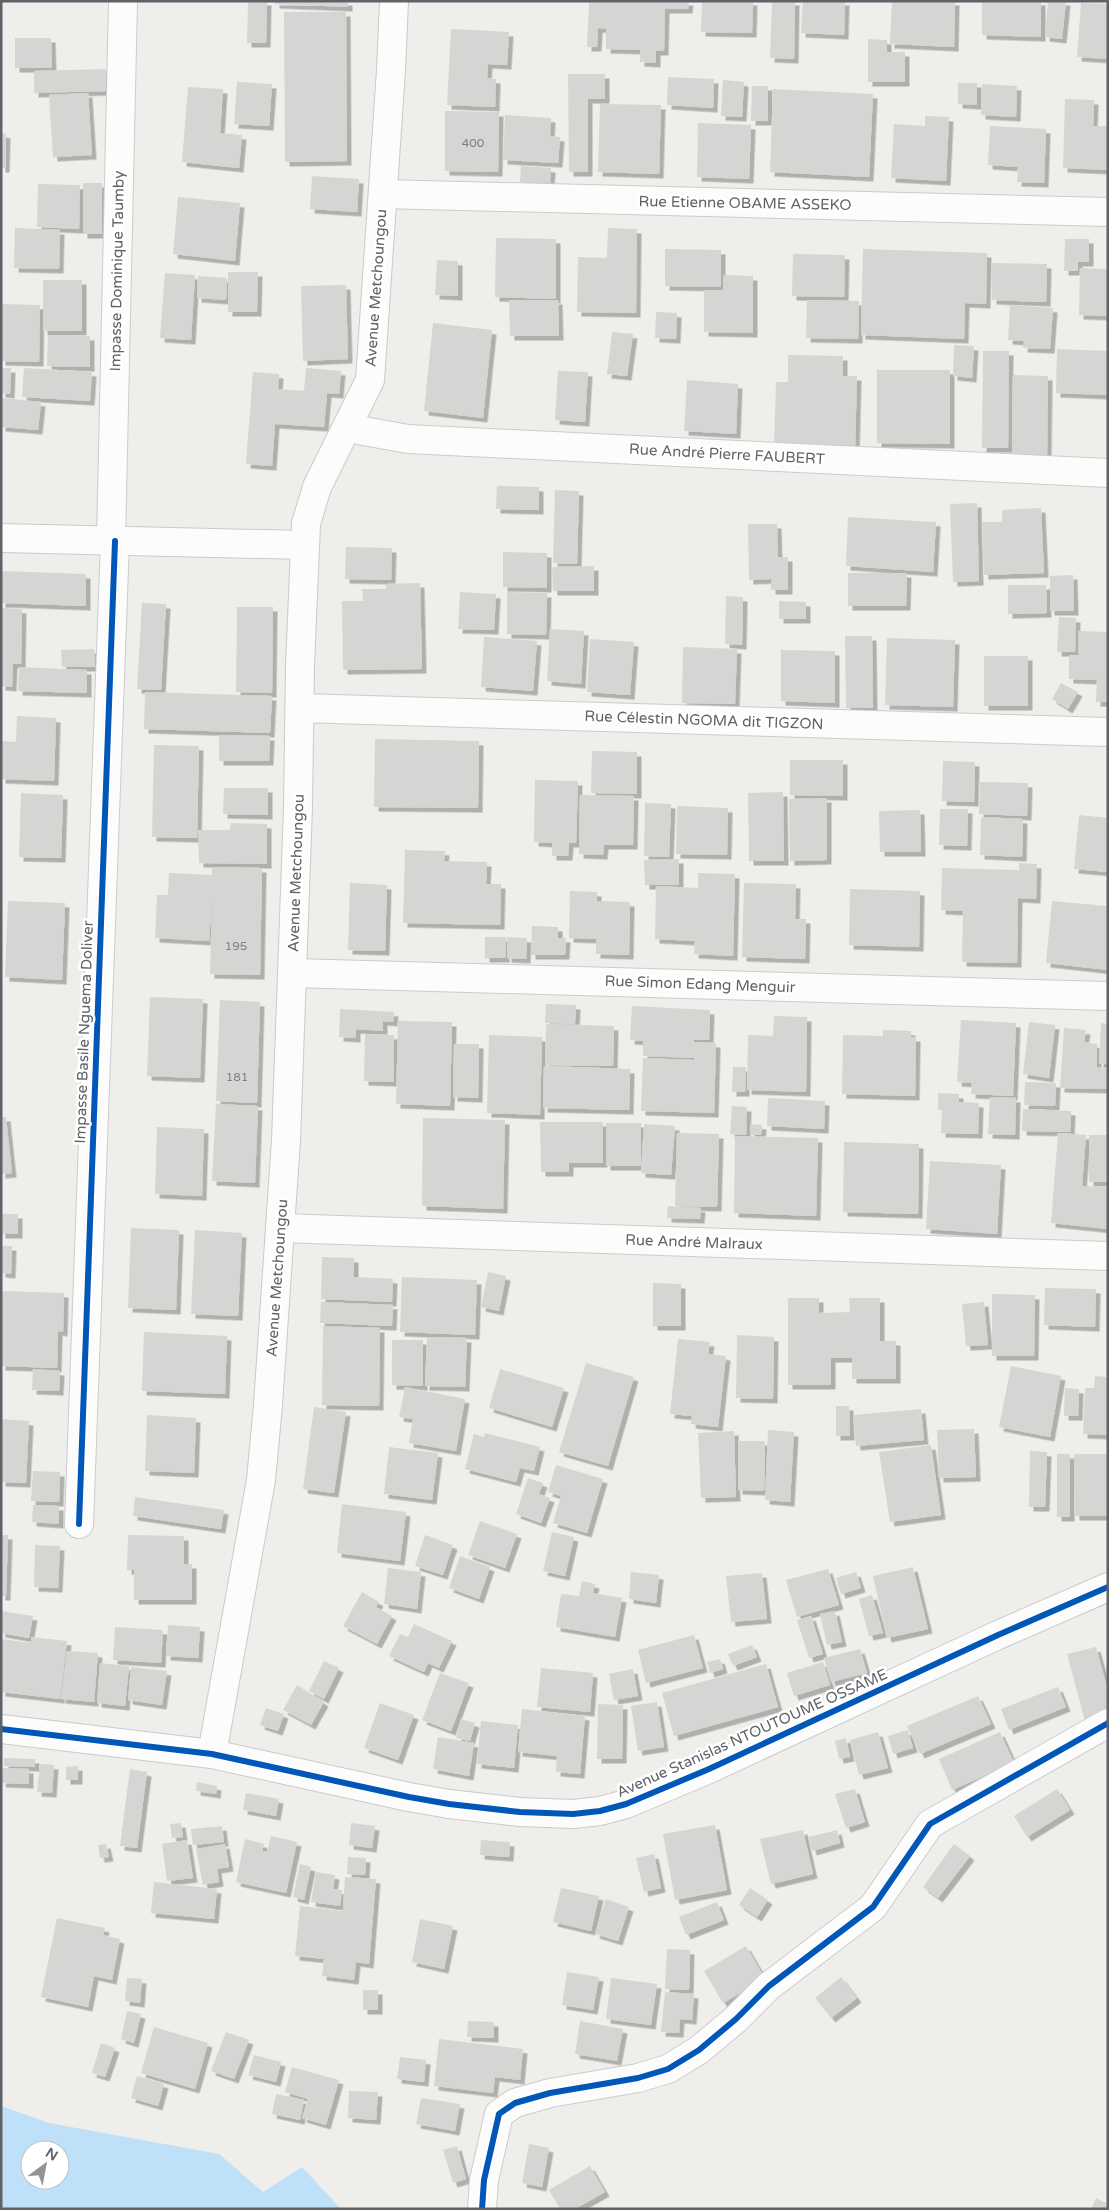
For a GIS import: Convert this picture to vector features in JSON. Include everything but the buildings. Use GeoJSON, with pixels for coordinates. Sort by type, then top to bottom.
{"type":"FeatureCollection","features":[{"type":"Feature","properties":{"kind":"street","name":"Impasse Dominique Taumby"},"geometry":{"type":"LineString","coordinates":[[113,541],[123,1]]}},
{"type":"Feature","properties":{"kind":"street","name":"Avenue Metchoungou"},"geometry":{"type":"LineString","coordinates":[[212,1754],[261,1480],[268,1406],[286,1140],[293,973],[306,524],[317,487],[370,380],[394,1]]}},
{"type":"Feature","properties":{"kind":"street","name":"Rue Etienne OBAME ASSEKO"},"geometry":{"type":"LineString","coordinates":[[383,194],[1108,212]]}},
{"type":"Feature","properties":{"kind":"street","name":"Rue André Pierre FAUBERT"},"geometry":{"type":"LineString","coordinates":[[347,428],[408,439],[1108,473]]}},
{"type":"Feature","properties":{"kind":"street"},"geometry":{"type":"LineString","coordinates":[[1,538],[304,545]]}},
{"type":"Feature","properties":{"kind":"street","name":"Impasse Basile Nguema Doliver"},"geometry":{"type":"LineString","coordinates":[[79,1524],[113,541]]}},
{"type":"Feature","properties":{"kind":"street","name":"Rue Célestin NGOMA dit TIGZON"},"geometry":{"type":"LineString","coordinates":[[300,708],[1108,732]]}},
{"type":"Feature","properties":{"kind":"street","name":"Rue Simon Edang Menguir"},"geometry":{"type":"LineString","coordinates":[[293,973],[1108,996]]}},
{"type":"Feature","properties":{"kind":"street","name":"Rue André Malraux"},"geometry":{"type":"LineString","coordinates":[[280,1228],[1108,1256]]}},
{"type":"Feature","properties":{"kind":"street","name":"Avenue Stanislas NTOUTOUME OSSAME"},"geometry":{"type":"LineString","coordinates":[[1,1729],[212,1754],[449,1804],[520,1812],[573,1814],[600,1811],[626,1804],[709,1769],[998,1635],[1108,1587]]}},
{"type":"Feature","properties":{"kind":"street"},"geometry":{"type":"LineString","coordinates":[[482,2209],[484,2180],[499,2114],[515,2103],[550,2093],[646,2076],[668,2069],[699,2050],[769,1986],[873,1907],[930,1824],[1108,1723]]}},
{"type":"Feature","properties":{"kind":"water"},"geometry":{"type":"Polygon","coordinates":[[[1,2106],[49,2123],[219,2154],[263,2192],[302,2167],[341,2209],[1,2209],[1,2106]]]}},
{"type":"Feature","properties":{"kind":"cycle path"},"geometry":{"type":"LineString","coordinates":[[79,1524],[115,541]]}},
{"type":"Feature","properties":{"kind":"cycle path"},"geometry":{"type":"LineString","coordinates":[[1,1729],[212,1754],[449,1804],[520,1812],[573,1814],[600,1811],[626,1804],[709,1769],[998,1635],[1108,1587]]}},
{"type":"Feature","properties":{"kind":"cycle path"},"geometry":{"type":"LineString","coordinates":[[482,2209],[484,2180],[499,2114],[515,2103],[550,2093],[638,2078],[668,2069],[699,2050],[736,2019],[769,1986],[873,1907],[930,1824],[1108,1723]]}}]}
